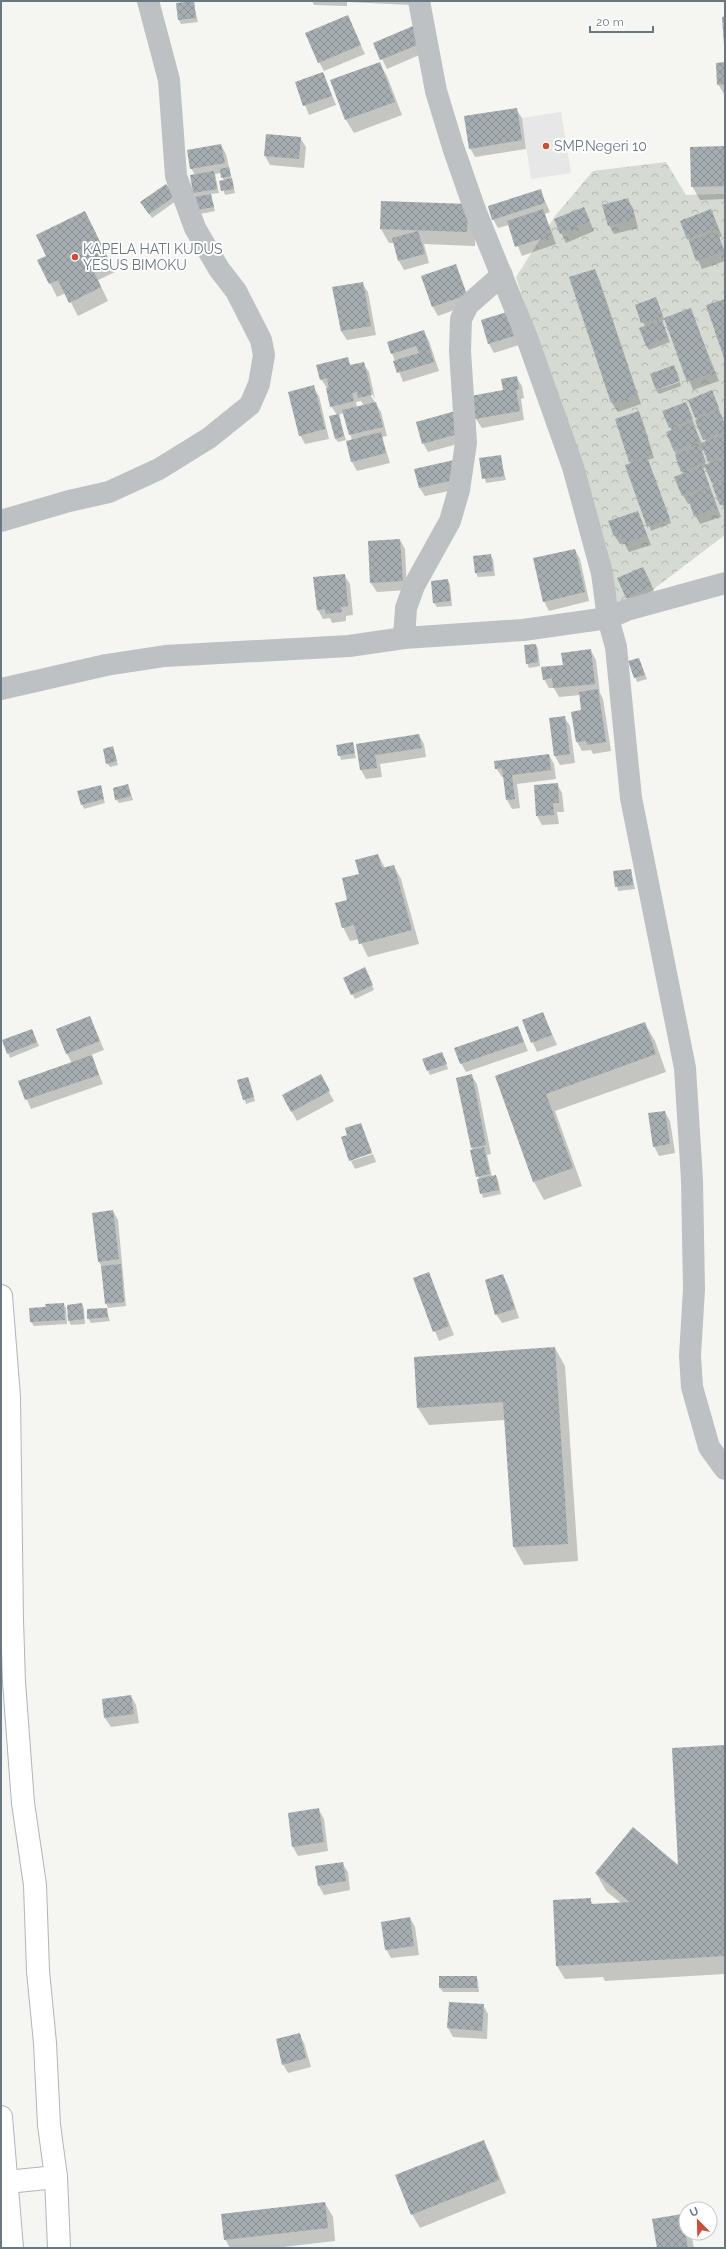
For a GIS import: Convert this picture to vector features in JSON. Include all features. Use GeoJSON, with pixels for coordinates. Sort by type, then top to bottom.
{"type":"FeatureCollection","features":[{"type":"Feature","properties":{"kind":"highway"},"geometry":{"type":"LineString","coordinates":[[1,1296],[9,1397],[14,1682],[23,1803],[35,1885],[38,1971],[45,2043],[49,2126],[56,2178],[59,2248]]}},
{"type":"Feature","properties":{"kind":"highway"},"geometry":{"type":"LineString","coordinates":[[1,2117],[12,2248]]}},
{"type":"Feature","properties":{"kind":"highway"},"geometry":{"type":"LineString","coordinates":[[7,2182],[56,2178]]}},
{"type":"Feature","properties":{"kind":"street"},"geometry":{"type":"LineString","coordinates":[[1,521],[68,501],[109,492],[159,469],[209,438],[250,405],[259,384],[264,355],[260,340],[236,291],[219,269],[195,228],[176,176],[169,80],[148,1]]}},
{"type":"Feature","properties":{"kind":"street"},"geometry":{"type":"LineString","coordinates":[[419,1],[436,91],[442,112],[475,210],[527,338],[573,467],[602,573],[608,618],[616,647],[631,798],[685,1068],[692,1180],[694,1289],[690,1356],[692,1387],[709,1447],[725,1469]]}},
{"type":"Feature","properties":{"kind":"street"},"geometry":{"type":"LineString","coordinates":[[404,638],[406,608],[414,586],[450,521],[459,490],[466,443],[460,351],[461,319],[468,305],[502,275]]}},
{"type":"Feature","properties":{"kind":"street"},"geometry":{"type":"LineString","coordinates":[[1,689],[106,665],[165,656],[349,646],[404,638],[523,630],[608,618],[627,610],[725,583]]}},
{"type":"Feature","properties":{"kind":"shaded area","name":"SMP.Negeri 10"},"geometry":{"type":"Polygon","coordinates":[[[561,112],[571,173],[531,179],[522,118],[561,112]]]}},
{"type":"Feature","properties":{"kind":"green space"},"geometry":{"type":"Polygon","coordinates":[[[666,162],[686,195],[725,194],[725,535],[630,607],[612,611],[553,390],[516,277],[555,216],[593,171],[666,162]]]}},
{"type":"Feature","properties":{"kind":"building"},"geometry":{"type":"Polygon","coordinates":[[[194,1],[196,18],[178,20],[176,3],[194,1]]]}},
{"type":"Feature","properties":{"kind":"building"},"geometry":{"type":"Polygon","coordinates":[[[348,15],[361,45],[318,63],[305,33],[348,15]]]}},
{"type":"Feature","properties":{"kind":"building"},"geometry":{"type":"Polygon","coordinates":[[[725,16],[725,45],[724,45],[722,17],[725,16]]]}},
{"type":"Feature","properties":{"kind":"building"},"geometry":{"type":"Polygon","coordinates":[[[413,26],[420,44],[380,60],[373,43],[413,26]]]}},
{"type":"Feature","properties":{"kind":"building"},"geometry":{"type":"Polygon","coordinates":[[[380,62],[395,102],[345,120],[330,80],[380,62]]]}},
{"type":"Feature","properties":{"kind":"building"},"geometry":{"type":"Polygon","coordinates":[[[725,62],[725,84],[717,85],[716,63],[725,62]]]}},
{"type":"Feature","properties":{"kind":"building"},"geometry":{"type":"Polygon","coordinates":[[[323,72],[332,96],[303,106],[295,82],[323,72]]]}},
{"type":"Feature","properties":{"kind":"building"},"geometry":{"type":"Polygon","coordinates":[[[517,108],[522,140],[469,149],[464,116],[517,108]]]}},
{"type":"Feature","properties":{"kind":"building"},"geometry":{"type":"Polygon","coordinates":[[[266,134],[301,137],[299,159],[264,156],[266,134]]]}},
{"type":"Feature","properties":{"kind":"building"},"geometry":{"type":"Polygon","coordinates":[[[221,144],[225,163],[190,169],[187,150],[221,144]]]}},
{"type":"Feature","properties":{"kind":"building"},"geometry":{"type":"Polygon","coordinates":[[[725,146],[725,186],[691,187],[690,147],[725,146]]]}},
{"type":"Feature","properties":{"kind":"building"},"geometry":{"type":"Polygon","coordinates":[[[229,167],[231,176],[221,178],[220,169],[229,167]]]}},
{"type":"Feature","properties":{"kind":"building"},"geometry":{"type":"Polygon","coordinates":[[[214,171],[217,189],[193,193],[190,175],[214,171]]]}},
{"type":"Feature","properties":{"kind":"building"},"geometry":{"type":"Polygon","coordinates":[[[232,178],[234,189],[221,191],[219,181],[232,178]]]}},
{"type":"Feature","properties":{"kind":"building"},"geometry":{"type":"Polygon","coordinates":[[[166,184],[175,196],[149,214],[140,202],[166,184]]]}},
{"type":"Feature","properties":{"kind":"building"},"geometry":{"type":"Polygon","coordinates":[[[541,189],[545,203],[492,220],[488,206],[541,189]]]}},
{"type":"Feature","properties":{"kind":"building"},"geometry":{"type":"Polygon","coordinates":[[[211,194],[214,207],[197,210],[195,197],[211,194]]]}},
{"type":"Feature","properties":{"kind":"building"},"geometry":{"type":"Polygon","coordinates":[[[628,198],[634,218],[608,226],[602,205],[628,198]]]}},
{"type":"Feature","properties":{"kind":"building"},"geometry":{"type":"Polygon","coordinates":[[[381,201],[469,204],[467,232],[380,229],[381,201]]]}},
{"type":"Feature","properties":{"kind":"building"},"geometry":{"type":"Polygon","coordinates":[[[584,207],[590,221],[560,234],[554,219],[584,207]]]}},
{"type":"Feature","properties":{"kind":"building"},"geometry":{"type":"Polygon","coordinates":[[[543,209],[552,235],[515,247],[507,221],[543,209]]]}},
{"type":"Feature","properties":{"kind":"building"},"geometry":{"type":"Polygon","coordinates":[[[711,209],[718,227],[687,239],[680,221],[711,209]]]}},
{"type":"Feature","properties":{"kind":"building","name":"KAPELA HATI KUDUS YESUS BIMOKU"},"geometry":{"type":"Polygon","coordinates":[[[85,211],[108,258],[91,266],[101,287],[69,303],[58,280],[49,284],[37,260],[46,256],[36,235],[85,211]]]}},
{"type":"Feature","properties":{"kind":"building"},"geometry":{"type":"Polygon","coordinates":[[[418,231],[425,254],[398,261],[392,238],[418,231]]]}},
{"type":"Feature","properties":{"kind":"building"},"geometry":{"type":"Polygon","coordinates":[[[717,231],[724,251],[696,261],[689,241],[717,231]]]}},
{"type":"Feature","properties":{"kind":"building"},"geometry":{"type":"Polygon","coordinates":[[[456,264],[467,295],[432,307],[421,276],[456,264]]]}},
{"type":"Feature","properties":{"kind":"building"},"geometry":{"type":"Polygon","coordinates":[[[595,269],[637,395],[611,403],[569,277],[595,269]]]}},
{"type":"Feature","properties":{"kind":"building"},"geometry":{"type":"Polygon","coordinates":[[[363,282],[371,326],[341,331],[332,287],[363,282]]]}},
{"type":"Feature","properties":{"kind":"building"},"geometry":{"type":"Polygon","coordinates":[[[656,297],[663,316],[641,323],[635,305],[656,297]]]}},
{"type":"Feature","properties":{"kind":"building"},"geometry":{"type":"Polygon","coordinates":[[[725,299],[725,361],[706,305],[725,299]]]}},
{"type":"Feature","properties":{"kind":"building"},"geometry":{"type":"Polygon","coordinates":[[[691,308],[714,372],[687,382],[664,318],[691,308]]]}},
{"type":"Feature","properties":{"kind":"building"},"geometry":{"type":"Polygon","coordinates":[[[507,312],[514,336],[488,344],[481,320],[507,312]]]}},
{"type":"Feature","properties":{"kind":"building"},"geometry":{"type":"Polygon","coordinates":[[[662,320],[668,337],[646,346],[639,328],[662,320]]]}},
{"type":"Feature","properties":{"kind":"building"},"geometry":{"type":"Polygon","coordinates":[[[424,330],[434,362],[397,373],[393,361],[419,353],[416,346],[391,354],[387,342],[424,330]]]}},
{"type":"Feature","properties":{"kind":"building"},"geometry":{"type":"Polygon","coordinates":[[[348,357],[350,365],[364,362],[372,395],[358,398],[357,392],[352,393],[354,401],[330,407],[326,388],[329,387],[327,378],[320,380],[316,365],[348,357]]]}},
{"type":"Feature","properties":{"kind":"building"},"geometry":{"type":"Polygon","coordinates":[[[674,365],[680,381],[656,390],[650,374],[674,365]]]}},
{"type":"Feature","properties":{"kind":"building"},"geometry":{"type":"Polygon","coordinates":[[[517,376],[519,389],[516,390],[520,411],[475,419],[471,396],[503,390],[501,379],[517,376]]]}},
{"type":"Feature","properties":{"kind":"building"},"geometry":{"type":"Polygon","coordinates":[[[314,385],[325,429],[299,436],[288,392],[314,385]]]}},
{"type":"Feature","properties":{"kind":"building"},"geometry":{"type":"Polygon","coordinates":[[[712,390],[719,408],[695,418],[688,400],[712,390]]]}},
{"type":"Feature","properties":{"kind":"building"},"geometry":{"type":"Polygon","coordinates":[[[376,402],[383,427],[349,435],[342,410],[376,402]]]}},
{"type":"Feature","properties":{"kind":"building"},"geometry":{"type":"Polygon","coordinates":[[[686,402],[693,419],[669,428],[662,411],[686,402]]]}},
{"type":"Feature","properties":{"kind":"building"},"geometry":{"type":"Polygon","coordinates":[[[459,410],[465,432],[422,444],[416,422],[459,410]]]}},
{"type":"Feature","properties":{"kind":"building"},"geometry":{"type":"Polygon","coordinates":[[[719,410],[725,426],[725,431],[703,440],[695,420],[719,410]]]}},
{"type":"Feature","properties":{"kind":"building"},"geometry":{"type":"Polygon","coordinates":[[[639,411],[652,454],[629,462],[615,419],[639,411]]]}},
{"type":"Feature","properties":{"kind":"building"},"geometry":{"type":"Polygon","coordinates":[[[339,414],[344,436],[335,439],[329,416],[339,414]]]}},
{"type":"Feature","properties":{"kind":"building"},"geometry":{"type":"Polygon","coordinates":[[[693,422],[700,441],[674,451],[666,432],[693,422]]]}},
{"type":"Feature","properties":{"kind":"building"},"geometry":{"type":"Polygon","coordinates":[[[381,432],[386,453],[351,462],[346,441],[381,432]]]}},
{"type":"Feature","properties":{"kind":"building"},"geometry":{"type":"Polygon","coordinates":[[[723,435],[725,455],[708,462],[701,443],[723,435]]]}},
{"type":"Feature","properties":{"kind":"building"},"geometry":{"type":"Polygon","coordinates":[[[699,445],[706,462],[681,472],[675,455],[699,445]]]}},
{"type":"Feature","properties":{"kind":"building"},"geometry":{"type":"Polygon","coordinates":[[[501,455],[504,476],[482,479],[479,458],[501,455]]]}},
{"type":"Feature","properties":{"kind":"building"},"geometry":{"type":"Polygon","coordinates":[[[647,457],[670,519],[647,527],[625,465],[647,457]]]}},
{"type":"Feature","properties":{"kind":"building"},"geometry":{"type":"Polygon","coordinates":[[[725,457],[725,478],[712,483],[704,465],[725,457]]]}},
{"type":"Feature","properties":{"kind":"building"},"geometry":{"type":"Polygon","coordinates":[[[454,460],[458,479],[419,488],[414,469],[454,460]]]}},
{"type":"Feature","properties":{"kind":"building"},"geometry":{"type":"Polygon","coordinates":[[[702,466],[709,485],[682,496],[674,477],[702,466]]]}},
{"type":"Feature","properties":{"kind":"building"},"geometry":{"type":"Polygon","coordinates":[[[725,480],[725,503],[720,505],[712,485],[725,480]]]}},
{"type":"Feature","properties":{"kind":"building"},"geometry":{"type":"Polygon","coordinates":[[[710,488],[717,508],[694,516],[687,496],[710,488]]]}},
{"type":"Feature","properties":{"kind":"building"},"geometry":{"type":"Polygon","coordinates":[[[638,511],[647,535],[623,544],[620,534],[614,536],[608,521],[638,511]]]}},
{"type":"Feature","properties":{"kind":"building"},"geometry":{"type":"Polygon","coordinates":[[[400,539],[403,581],[370,583],[368,541],[400,539]]]}},
{"type":"Feature","properties":{"kind":"building"},"geometry":{"type":"Polygon","coordinates":[[[575,549],[585,592],[543,602],[533,558],[575,549]]]}},
{"type":"Feature","properties":{"kind":"building"},"geometry":{"type":"Polygon","coordinates":[[[491,554],[493,571],[475,573],[473,556],[491,554]]]}},
{"type":"Feature","properties":{"kind":"building"},"geometry":{"type":"Polygon","coordinates":[[[643,567],[652,586],[626,598],[617,578],[643,567]]]}},
{"type":"Feature","properties":{"kind":"building"},"geometry":{"type":"Polygon","coordinates":[[[345,574],[348,606],[341,607],[342,612],[326,614],[325,609],[317,610],[313,577],[345,574]]]}},
{"type":"Feature","properties":{"kind":"building"},"geometry":{"type":"Polygon","coordinates":[[[448,579],[451,601],[433,603],[431,581],[448,579]]]}},
{"type":"Feature","properties":{"kind":"building"},"geometry":{"type":"Polygon","coordinates":[[[536,644],[538,662],[526,664],[524,645],[536,644]]]}},
{"type":"Feature","properties":{"kind":"building"},"geometry":{"type":"Polygon","coordinates":[[[591,649],[595,684],[553,688],[552,678],[543,680],[541,667],[563,665],[561,653],[591,649]]]}},
{"type":"Feature","properties":{"kind":"building"},"geometry":{"type":"Polygon","coordinates":[[[639,658],[645,675],[634,678],[628,661],[639,658]]]}},
{"type":"Feature","properties":{"kind":"building"},"geometry":{"type":"Polygon","coordinates":[[[598,689],[606,742],[587,745],[586,741],[576,742],[571,712],[581,710],[579,692],[598,689]]]}},
{"type":"Feature","properties":{"kind":"building"},"geometry":{"type":"Polygon","coordinates":[[[565,716],[570,754],[554,756],[549,718],[565,716]]]}},
{"type":"Feature","properties":{"kind":"building"},"geometry":{"type":"Polygon","coordinates":[[[419,734],[422,748],[375,755],[377,768],[360,770],[356,744],[419,734]]]}},
{"type":"Feature","properties":{"kind":"building"},"geometry":{"type":"Polygon","coordinates":[[[353,742],[355,753],[338,756],[336,745],[353,742]]]}},
{"type":"Feature","properties":{"kind":"building"},"geometry":{"type":"Polygon","coordinates":[[[113,746],[117,761],[106,764],[103,749],[113,746]]]}},
{"type":"Feature","properties":{"kind":"building"},"geometry":{"type":"Polygon","coordinates":[[[549,754],[551,770],[512,775],[515,799],[506,800],[502,768],[495,769],[494,761],[549,754]]]}},
{"type":"Feature","properties":{"kind":"building"},"geometry":{"type":"Polygon","coordinates":[[[558,783],[559,803],[553,803],[554,815],[536,816],[534,785],[558,783]]]}},
{"type":"Feature","properties":{"kind":"building"},"geometry":{"type":"Polygon","coordinates":[[[128,784],[131,796],[115,800],[113,788],[128,784]]]}},
{"type":"Feature","properties":{"kind":"building"},"geometry":{"type":"Polygon","coordinates":[[[101,785],[104,799],[81,805],[77,791],[101,785]]]}},
{"type":"Feature","properties":{"kind":"building"},"geometry":{"type":"Polygon","coordinates":[[[378,854],[382,868],[394,865],[412,930],[359,944],[354,925],[342,928],[335,903],[347,900],[342,878],[359,874],[355,860],[378,854]]]}},
{"type":"Feature","properties":{"kind":"building"},"geometry":{"type":"Polygon","coordinates":[[[631,869],[633,885],[615,887],[613,871],[631,869]]]}},
{"type":"Feature","properties":{"kind":"building"},"geometry":{"type":"Polygon","coordinates":[[[365,967],[373,985],[351,995],[343,978],[365,967]]]}},
{"type":"Feature","properties":{"kind":"building"},"geometry":{"type":"Polygon","coordinates":[[[543,1012],[552,1035],[531,1043],[522,1020],[543,1012]]]}},
{"type":"Feature","properties":{"kind":"building"},"geometry":{"type":"Polygon","coordinates":[[[90,1016],[100,1041],[66,1054],[56,1029],[90,1016]]]}},
{"type":"Feature","properties":{"kind":"building"},"geometry":{"type":"Polygon","coordinates":[[[645,1022],[656,1054],[546,1094],[573,1168],[533,1182],[495,1076],[645,1022]]]}},
{"type":"Feature","properties":{"kind":"building"},"geometry":{"type":"Polygon","coordinates":[[[518,1026],[524,1042],[460,1064],[454,1048],[518,1026]]]}},
{"type":"Feature","properties":{"kind":"building"},"geometry":{"type":"Polygon","coordinates":[[[32,1029],[37,1042],[7,1054],[2,1040],[32,1029]]]}},
{"type":"Feature","properties":{"kind":"building"},"geometry":{"type":"Polygon","coordinates":[[[442,1052],[447,1064],[427,1071],[422,1059],[442,1052]]]}},
{"type":"Feature","properties":{"kind":"building"},"geometry":{"type":"Polygon","coordinates":[[[92,1055],[99,1075],[25,1100],[18,1081],[92,1055]]]}},
{"type":"Feature","properties":{"kind":"building"},"geometry":{"type":"Polygon","coordinates":[[[321,1074],[330,1091],[291,1112],[282,1095],[321,1074]]]}},
{"type":"Feature","properties":{"kind":"building"},"geometry":{"type":"Polygon","coordinates":[[[472,1074],[486,1145],[471,1148],[456,1078],[472,1074]]]}},
{"type":"Feature","properties":{"kind":"building"},"geometry":{"type":"Polygon","coordinates":[[[248,1077],[254,1097],[243,1100],[237,1080],[248,1077]]]}},
{"type":"Feature","properties":{"kind":"building"},"geometry":{"type":"Polygon","coordinates":[[[665,1111],[670,1144],[653,1147],[648,1113],[665,1111]]]}},
{"type":"Feature","properties":{"kind":"building"},"geometry":{"type":"Polygon","coordinates":[[[361,1123],[372,1153],[349,1161],[341,1137],[347,1135],[345,1128],[361,1123]]]}},
{"type":"Feature","properties":{"kind":"building"},"geometry":{"type":"Polygon","coordinates":[[[484,1147],[490,1174],[476,1177],[470,1150],[484,1147]]]}},
{"type":"Feature","properties":{"kind":"building"},"geometry":{"type":"Polygon","coordinates":[[[496,1175],[499,1190],[480,1194],[477,1179],[496,1175]]]}},
{"type":"Feature","properties":{"kind":"building"},"geometry":{"type":"Polygon","coordinates":[[[113,1210],[119,1259],[98,1262],[92,1213],[113,1210]]]}},
{"type":"Feature","properties":{"kind":"building"},"geometry":{"type":"Polygon","coordinates":[[[121,1264],[124,1302],[105,1304],[101,1266],[121,1264]]]}},
{"type":"Feature","properties":{"kind":"building"},"geometry":{"type":"Polygon","coordinates":[[[429,1272],[449,1326],[433,1332],[413,1278],[429,1272]]]}},
{"type":"Feature","properties":{"kind":"building"},"geometry":{"type":"Polygon","coordinates":[[[503,1274],[515,1309],[495,1315],[485,1280],[503,1274]]]}},
{"type":"Feature","properties":{"kind":"building"},"geometry":{"type":"Polygon","coordinates":[[[64,1303],[65,1320],[30,1322],[29,1308],[46,1307],[45,1304],[64,1303]]]}},
{"type":"Feature","properties":{"kind":"building"},"geometry":{"type":"Polygon","coordinates":[[[82,1303],[84,1319],[68,1321],[67,1305],[82,1303]]]}},
{"type":"Feature","properties":{"kind":"building"},"geometry":{"type":"Polygon","coordinates":[[[107,1308],[108,1317],[87,1319],[87,1309],[107,1308]]]}},
{"type":"Feature","properties":{"kind":"building"},"geometry":{"type":"Polygon","coordinates":[[[555,1347],[568,1544],[513,1547],[503,1402],[417,1408],[414,1357],[555,1347]]]}},
{"type":"Feature","properties":{"kind":"building"},"geometry":{"type":"Polygon","coordinates":[[[131,1695],[134,1714],[104,1718],[102,1699],[131,1695]]]}},
{"type":"Feature","properties":{"kind":"building"},"geometry":{"type":"Polygon","coordinates":[[[725,1745],[725,1956],[556,1966],[553,1900],[591,1898],[591,1904],[630,1902],[595,1873],[633,1827],[678,1865],[672,1748],[725,1745]]]}},
{"type":"Feature","properties":{"kind":"building"},"geometry":{"type":"Polygon","coordinates":[[[319,1808],[324,1842],[292,1847],[288,1813],[319,1808]]]}},
{"type":"Feature","properties":{"kind":"building"},"geometry":{"type":"Polygon","coordinates":[[[343,1862],[346,1881],[318,1886],[315,1866],[343,1862]]]}},
{"type":"Feature","properties":{"kind":"building"},"geometry":{"type":"Polygon","coordinates":[[[410,1917],[414,1946],[385,1950],[381,1922],[410,1917]]]}},
{"type":"Feature","properties":{"kind":"building"},"geometry":{"type":"Polygon","coordinates":[[[439,1976],[477,1976],[477,1988],[439,1988],[439,1976]]]}},
{"type":"Feature","properties":{"kind":"building"},"geometry":{"type":"Polygon","coordinates":[[[449,2002],[484,2004],[482,2031],[447,2028],[449,2002]]]}},
{"type":"Feature","properties":{"kind":"building"},"geometry":{"type":"Polygon","coordinates":[[[300,2033],[306,2058],[282,2065],[276,2039],[300,2033]]]}},
{"type":"Feature","properties":{"kind":"building"},"geometry":{"type":"Polygon","coordinates":[[[484,2140],[499,2180],[411,2215],[395,2175],[484,2140]]]}},
{"type":"Feature","properties":{"kind":"building"},"geometry":{"type":"Polygon","coordinates":[[[325,2202],[328,2228],[224,2240],[221,2214],[325,2202]]]}},
{"type":"Feature","properties":{"kind":"building"},"geometry":{"type":"Polygon","coordinates":[[[678,2215],[678,2241],[687,2241],[688,2248],[657,2248],[652,2219],[678,2215]]]}},
{"type":"Feature","properties":{"kind":"place","name":"SMP.Negeri 10"},"geometry":{"type":"Point","coordinates":[546,146]}},
{"type":"Feature","properties":{"kind":"place","name":"KAPELA HATI KUDUS YESUS BIMOKU"},"geometry":{"type":"Point","coordinates":[75,257]}}]}
